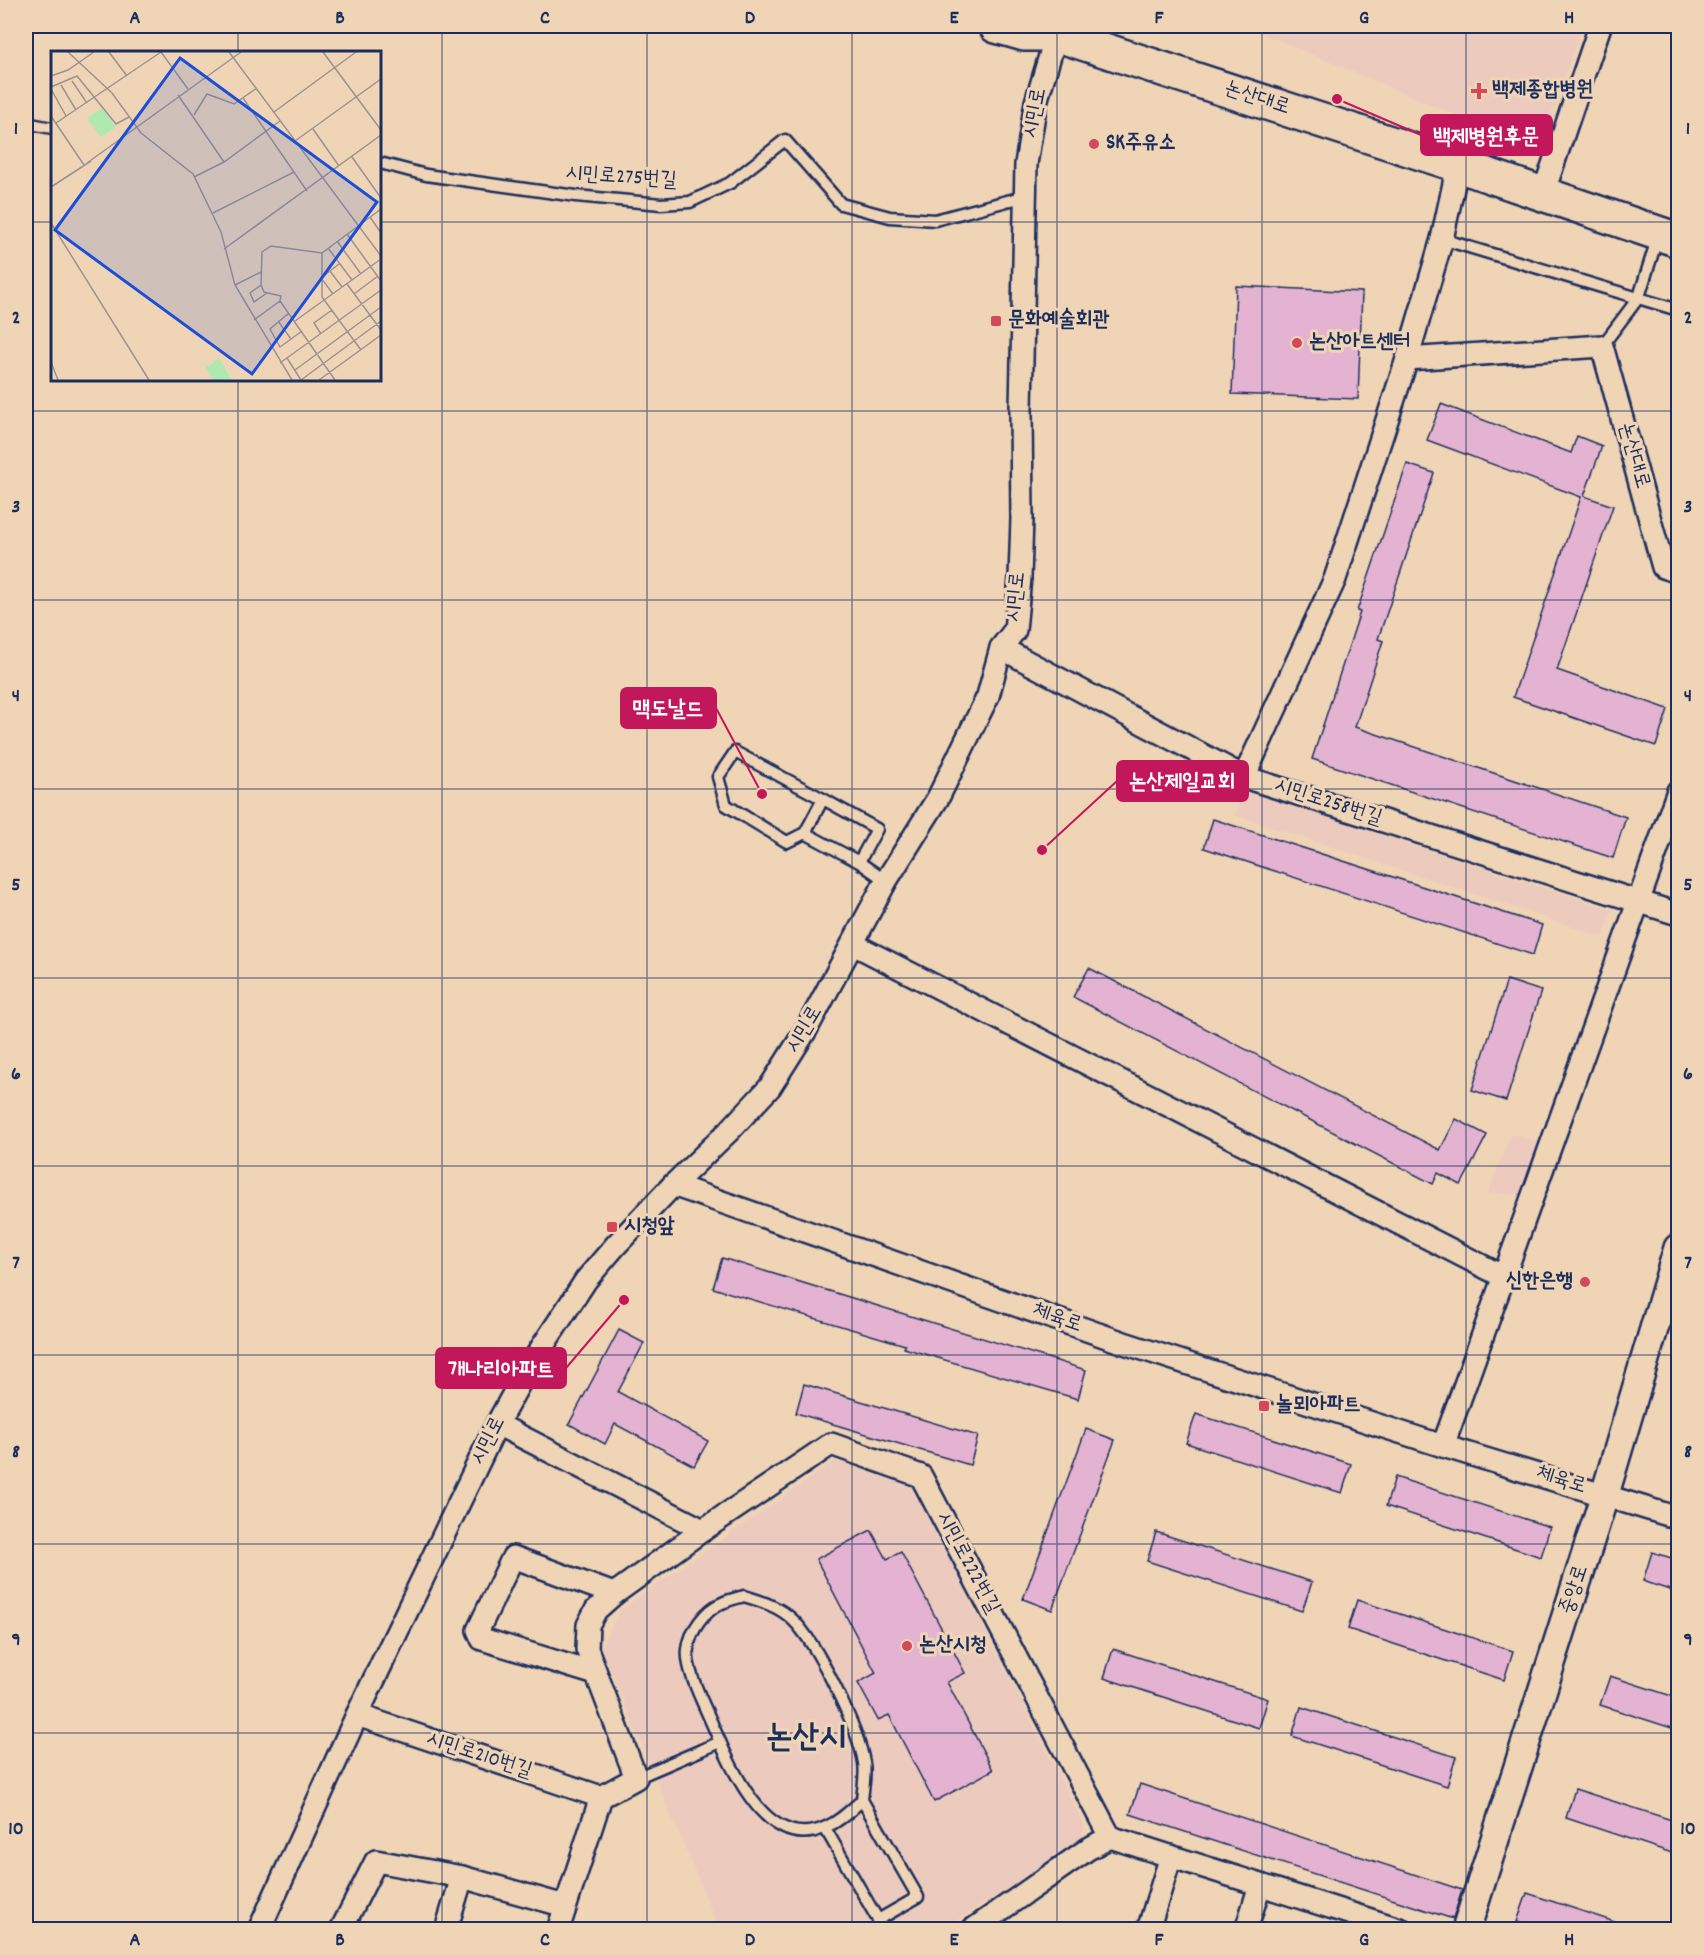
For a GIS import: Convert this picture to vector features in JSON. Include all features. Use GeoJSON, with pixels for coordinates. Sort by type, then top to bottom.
{"type":"FeatureCollection","features":[{"type":"Feature","properties":{"kind":"main road","name":"논산대로"},"geometry":{"type":"LineString","coordinates":[[996,26],[1024,34],[1050,28],[1669,237]]}},
{"type":"Feature","properties":{"kind":"street"},"geometry":{"type":"LineString","coordinates":[[1543,194],[1600,26]]}},
{"type":"Feature","properties":{"kind":"street","name":"시민로"},"geometry":{"type":"LineString","coordinates":[[259,1929],[357,1715],[497,1424],[525,1372],[586,1280],[616,1245],[770,1087],[806,1030],[886,881],[943,788],[988,696],[1001,648],[1015,630],[1020,578],[1023,519],[1021,410],[1026,164],[1050,28]]}},
{"type":"Feature","properties":{"kind":"street"},"geometry":{"type":"LineString","coordinates":[[1244,777],[1335,579],[1407,358],[1442,239],[1458,165]]}},
{"type":"Feature","properties":{"kind":"street"},"geometry":{"type":"LineString","coordinates":[[1407,358],[1602,346]]}},
{"type":"Feature","properties":{"kind":"street","name":"논산대로"},"geometry":{"type":"LineString","coordinates":[[1602,346],[1671,569]]}},
{"type":"Feature","properties":{"kind":"street","name":"시민로258번길"},"geometry":{"type":"LineString","coordinates":[[1001,648],[1244,777],[1678,914]]}},
{"type":"Feature","properties":{"kind":"street"},"geometry":{"type":"LineString","coordinates":[[1443,1446],[1678,791]]}},
{"type":"Feature","properties":{"kind":"street"},"geometry":{"type":"LineString","coordinates":[[853,944],[1504,1277]]}},
{"type":"Feature","properties":{"kind":"street","name":"체육로"},"geometry":{"type":"LineString","coordinates":[[673,1185],[1124,1343],[1443,1446],[1678,1518]]}},
{"type":"Feature","properties":{"kind":"street","name":"중앙로"},"geometry":{"type":"LineString","coordinates":[[1466,1929],[1605,1494],[1678,1248]]}},
{"type":"Feature","properties":{"kind":"street"},"geometry":{"type":"LineString","coordinates":[[497,1424],[703,1530],[614,1593],[596,1610],[588,1625],[587,1649],[636,1778],[602,1797],[558,1929]]}},
{"type":"Feature","properties":{"kind":"street","name":"시민로222번길"},"geometry":{"type":"LineString","coordinates":[[703,1530],[831,1444],[921,1476],[1110,1837]]}},
{"type":"Feature","properties":{"kind":"street"},"geometry":{"type":"LineString","coordinates":[[596,1674],[482,1638],[478,1630],[513,1557],[614,1593]]}},
{"type":"Feature","properties":{"kind":"street","name":"시민로210번길"},"geometry":{"type":"LineString","coordinates":[[357,1715],[602,1797]]}},
{"type":"Feature","properties":{"kind":"street"},"geometry":{"type":"LineString","coordinates":[[972,1929],[1088,1849],[1110,1837],[1260,1885],[1348,1921],[1402,1929]]}},
{"type":"Feature","properties":{"kind":"street"},"geometry":{"type":"LineString","coordinates":[[1148,1929],[1171,1856]]}},
{"type":"Feature","properties":{"kind":"street"},"geometry":{"type":"LineString","coordinates":[[341,1929],[376,1862],[462,1877],[565,1906]]}},
{"type":"Feature","properties":{"kind":"street"},"geometry":{"type":"LineString","coordinates":[[446,1929],[462,1877]]}},
{"type":"Feature","properties":{"kind":"street"},"geometry":{"type":"LineString","coordinates":[[1246,1929],[1260,1885]]}},
{"type":"Feature","properties":{"kind":"lane"},"geometry":{"type":"LineString","coordinates":[[26,123],[51,128]]}},
{"type":"Feature","properties":{"kind":"lane","name":"시민로275번길"},"geometry":{"type":"LineString","coordinates":[[381,163],[426,175],[576,196],[661,204],[690,202],[730,183],[785,140],[841,204],[890,217],[934,220],[1026,196]]}},
{"type":"Feature","properties":{"kind":"lane","name":"논산대로"},"geometry":{"type":"LineString","coordinates":[[1602,346],[1639,297],[1669,237]]}},
{"type":"Feature","properties":{"kind":"lane"},"geometry":{"type":"LineString","coordinates":[[1442,239],[1678,310]]}},
{"type":"Feature","properties":{"kind":"lane"},"geometry":{"type":"LineString","coordinates":[[823,800],[805,833],[787,842],[726,805],[718,777],[735,752],[877,829],[859,862]]}},
{"type":"Feature","properties":{"kind":"lane"},"geometry":{"type":"LineString","coordinates":[[805,833],[859,862],[886,881]]}},
{"type":"Feature","properties":{"kind":"lane"},"geometry":{"type":"LineString","coordinates":[[825,1828],[878,1920],[918,1897],[862,1800],[865,1764],[855,1728],[813,1644],[793,1619],[769,1604],[744,1596],[720,1604],[696,1624],[688,1649],[693,1679],[735,1775],[757,1806],[781,1828],[807,1832],[825,1828],[847,1814],[862,1800]]}},
{"type":"Feature","properties":{"kind":"lane"},"geometry":{"type":"LineString","coordinates":[[636,1778],[720,1742]]}},
{"type":"Feature","properties":{"kind":"shaded area","name":"백제종합병원"},"geometry":{"type":"Polygon","coordinates":[[[1261,26],[1582,26],[1539,150],[1259,32],[1261,26]]]}},
{"type":"Feature","properties":{"kind":"shaded area"},"geometry":{"type":"Polygon","coordinates":[[[1243,790],[1612,910],[1603,937],[1235,815],[1243,790]]]}},
{"type":"Feature","properties":{"kind":"shaded area"},"geometry":{"type":"Polygon","coordinates":[[[1511,1134],[1542,1143],[1522,1194],[1488,1193],[1511,1134]]]}},
{"type":"Feature","properties":{"kind":"shaded area"},"geometry":{"type":"Polygon","coordinates":[[[835,1461],[913,1487],[1085,1827],[1079,1844],[943,1929],[719,1929],[601,1647],[619,1611],[835,1461]]]}},
{"type":"Feature","properties":{"kind":"building","name":"논산아트센터"},"geometry":{"type":"Polygon","coordinates":[[[1236,286],[1362,292],[1358,399],[1232,394],[1236,286]]]}},
{"type":"Feature","properties":{"kind":"building"},"geometry":{"type":"Polygon","coordinates":[[[1441,404],[1571,453],[1577,436],[1602,446],[1584,496],[1613,506],[1557,670],[1668,709],[1656,746],[1513,697],[1581,497],[1427,440],[1441,404]]]}},
{"type":"Feature","properties":{"kind":"building"},"geometry":{"type":"Polygon","coordinates":[[[1407,464],[1434,473],[1378,639],[1383,641],[1355,727],[1626,817],[1613,858],[1312,759],[1360,612],[1357,611],[1407,464]]]}},
{"type":"Feature","properties":{"kind":"building"},"geometry":{"type":"Polygon","coordinates":[[[1213,819],[1542,925],[1533,955],[1204,848],[1213,819]]]}},
{"type":"Feature","properties":{"kind":"building"},"geometry":{"type":"Polygon","coordinates":[[[1089,968],[1440,1150],[1456,1119],[1487,1135],[1461,1185],[1438,1173],[1433,1184],[1073,997],[1089,968]]]}},
{"type":"Feature","properties":{"kind":"building"},"geometry":{"type":"Polygon","coordinates":[[[1507,980],[1541,991],[1506,1101],[1472,1090],[1507,980]]]}},
{"type":"Feature","properties":{"kind":"building"},"geometry":{"type":"Polygon","coordinates":[[[722,1258],[1086,1370],[1078,1399],[904,1348],[905,1345],[713,1288],[722,1258]]]}},
{"type":"Feature","properties":{"kind":"building"},"geometry":{"type":"Polygon","coordinates":[[[619,1330],[644,1343],[618,1392],[708,1441],[694,1466],[615,1424],[605,1444],[569,1424],[619,1330]]]}},
{"type":"Feature","properties":{"kind":"building"},"geometry":{"type":"Polygon","coordinates":[[[804,1384],[978,1436],[970,1465],[796,1413],[804,1384]]]}},
{"type":"Feature","properties":{"kind":"building"},"geometry":{"type":"Polygon","coordinates":[[[1196,1414],[1351,1464],[1342,1493],[1186,1443],[1196,1414]]]}},
{"type":"Feature","properties":{"kind":"building"},"geometry":{"type":"Polygon","coordinates":[[[1086,1429],[1115,1440],[1052,1610],[1023,1599],[1086,1429]]]}},
{"type":"Feature","properties":{"kind":"building"},"geometry":{"type":"Polygon","coordinates":[[[1395,1477],[1550,1527],[1541,1557],[1386,1506],[1395,1477]]]}},
{"type":"Feature","properties":{"kind":"building","name":"논산시청"},"geometry":{"type":"Polygon","coordinates":[[[871,1530],[887,1559],[901,1552],[965,1673],[947,1682],[993,1770],[934,1802],[889,1715],[878,1720],[858,1683],[876,1673],[816,1559],[871,1530]]]}},
{"type":"Feature","properties":{"kind":"building"},"geometry":{"type":"Polygon","coordinates":[[[1156,1532],[1312,1582],[1302,1611],[1147,1561],[1156,1532]]]}},
{"type":"Feature","properties":{"kind":"building"},"geometry":{"type":"Polygon","coordinates":[[[1652,1552],[1678,1560],[1678,1593],[1643,1581],[1652,1552]]]}},
{"type":"Feature","properties":{"kind":"building"},"geometry":{"type":"Polygon","coordinates":[[[1357,1600],[1513,1651],[1504,1680],[1348,1629],[1357,1600]]]}},
{"type":"Feature","properties":{"kind":"building"},"geometry":{"type":"Polygon","coordinates":[[[1113,1649],[1268,1699],[1259,1728],[1104,1678],[1113,1649]]]}},
{"type":"Feature","properties":{"kind":"building"},"geometry":{"type":"Polygon","coordinates":[[[1610,1676],[1678,1698],[1678,1730],[1600,1705],[1610,1676]]]}},
{"type":"Feature","properties":{"kind":"building"},"geometry":{"type":"Polygon","coordinates":[[[1301,1707],[1456,1757],[1447,1786],[1292,1736],[1301,1707]]]}},
{"type":"Feature","properties":{"kind":"building"},"geometry":{"type":"Polygon","coordinates":[[[1140,1784],[1462,1890],[1453,1919],[1130,1814],[1140,1784]]]}},
{"type":"Feature","properties":{"kind":"building"},"geometry":{"type":"Polygon","coordinates":[[[1575,1789],[1678,1822],[1678,1855],[1566,1818],[1575,1789]]]}},
{"type":"Feature","properties":{"kind":"building"},"geometry":{"type":"Polygon","coordinates":[[[1527,1893],[1630,1927],[1630,1929],[1539,1929],[1517,1922],[1527,1893]]]}},
{"type":"Feature","properties":{"kind":"place","name":"백제종합병원"},"geometry":{"type":"Point","coordinates":[1479,91]}},
{"type":"Feature","properties":{"kind":"place","name":"백제병원후문"},"geometry":{"type":"Point","coordinates":[1337,99]}},
{"type":"Feature","properties":{"kind":"place","name":"SK주유소"},"geometry":{"type":"Point","coordinates":[1094,144]}},
{"type":"Feature","properties":{"kind":"place","name":"문화예술회관"},"geometry":{"type":"Point","coordinates":[996,321]}},
{"type":"Feature","properties":{"kind":"place","name":"논산아트센터"},"geometry":{"type":"Point","coordinates":[1297,343]}},
{"type":"Feature","properties":{"kind":"place","name":"맥도날드"},"geometry":{"type":"Point","coordinates":[762,794]}},
{"type":"Feature","properties":{"kind":"place","name":"논산제일교회"},"geometry":{"type":"Point","coordinates":[1042,850]}},
{"type":"Feature","properties":{"kind":"place","name":"시청앞"},"geometry":{"type":"Point","coordinates":[612,1227]}},
{"type":"Feature","properties":{"kind":"place","name":"신한은행"},"geometry":{"type":"Point","coordinates":[1585,1282]}},
{"type":"Feature","properties":{"kind":"place","name":"개나리아파트"},"geometry":{"type":"Point","coordinates":[624,1300]}},
{"type":"Feature","properties":{"kind":"place","name":"놀뫼아파트"},"geometry":{"type":"Point","coordinates":[1264,1406]}},
{"type":"Feature","properties":{"kind":"place","name":"논산시청"},"geometry":{"type":"Point","coordinates":[907,1646]}},
{"type":"Feature","properties":{"kind":"district","name":"논산시"},"geometry":{"type":"Point","coordinates":[806,1739]}}]}
